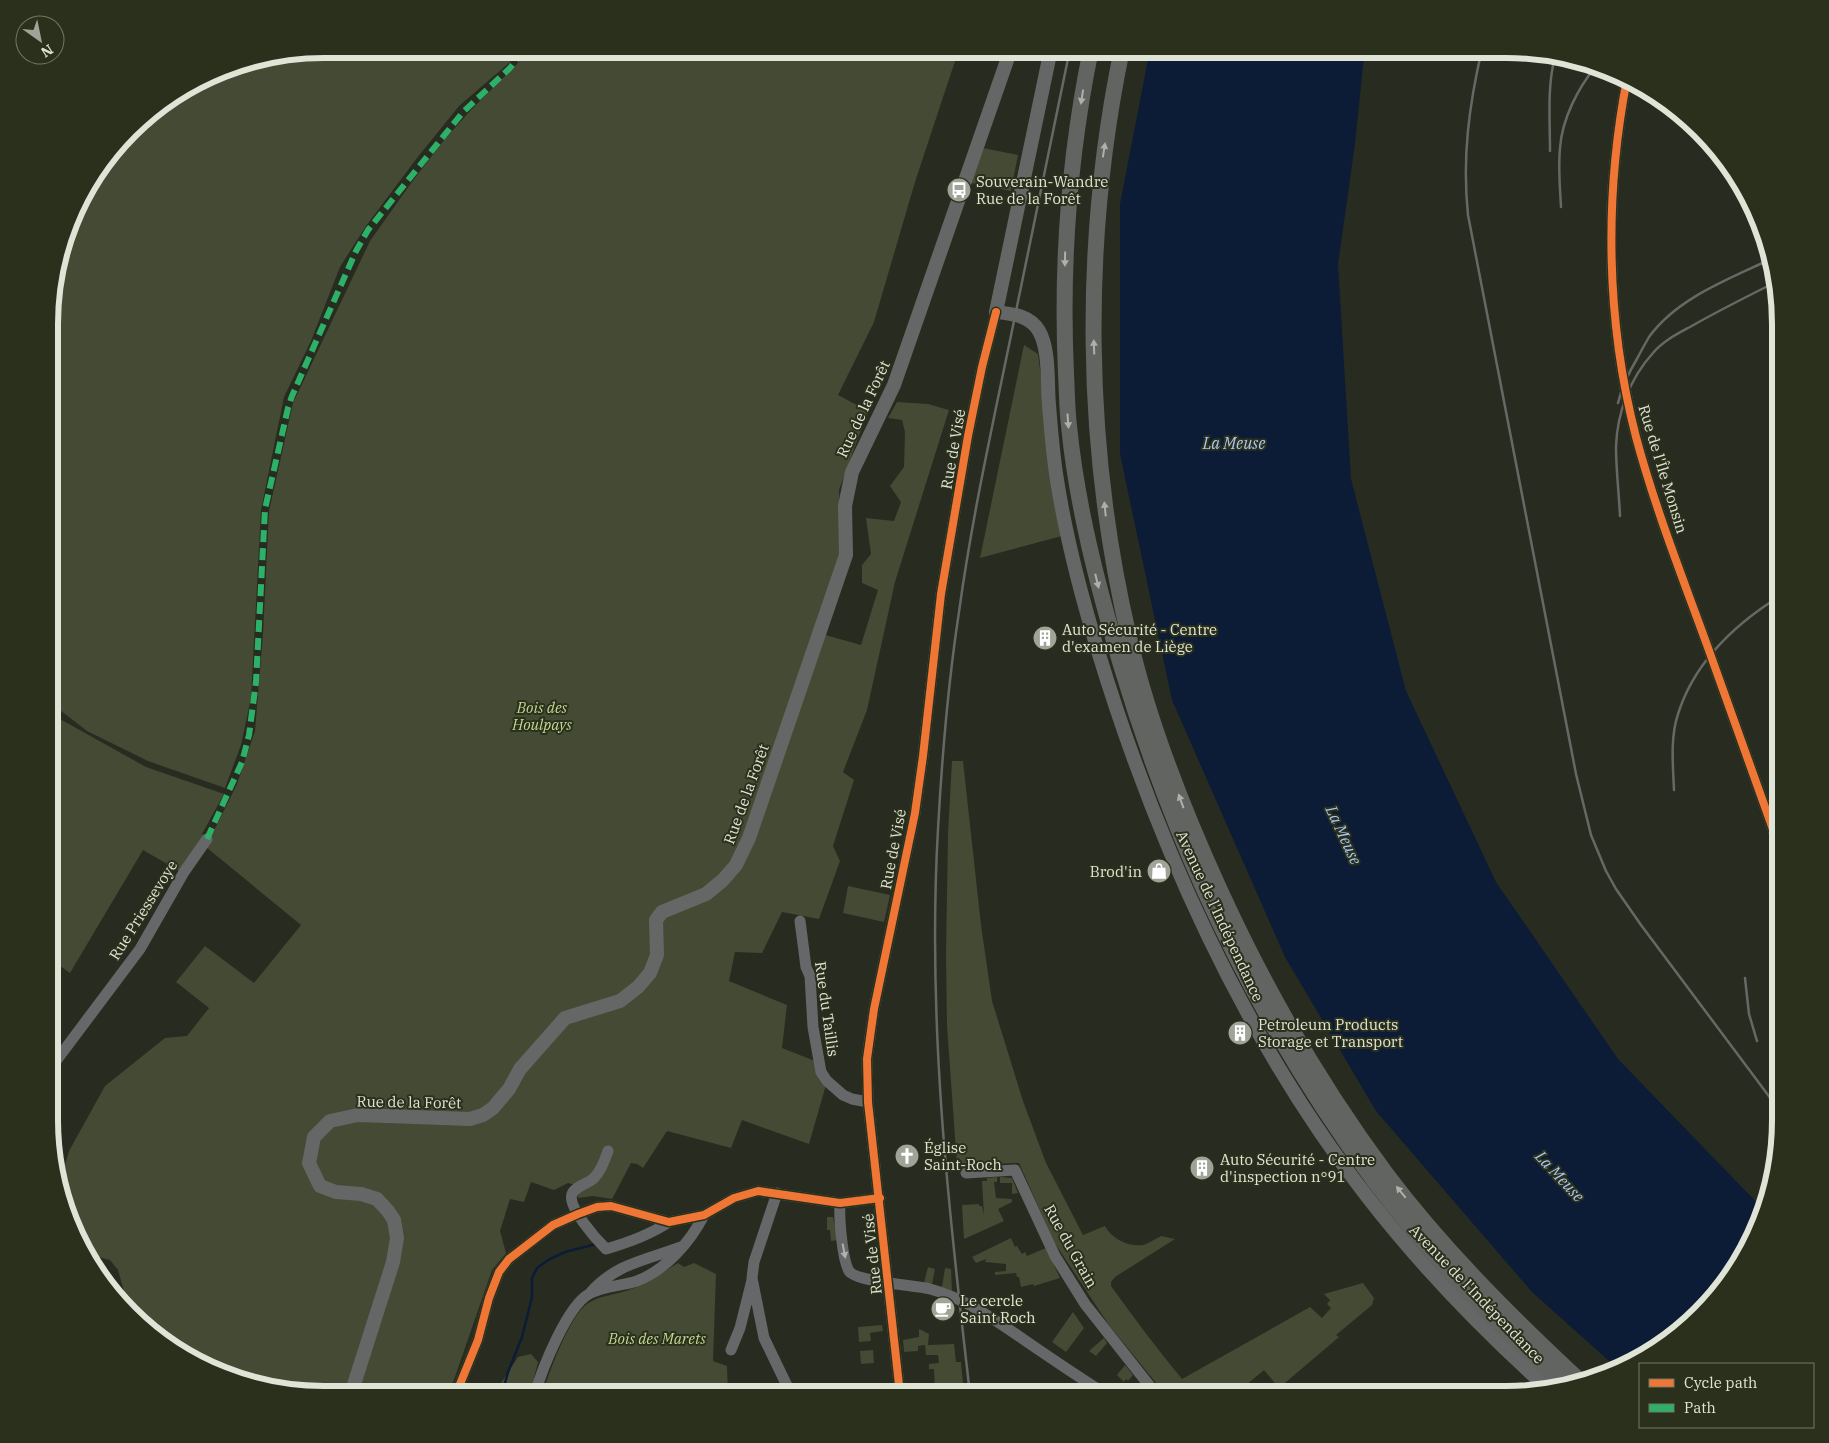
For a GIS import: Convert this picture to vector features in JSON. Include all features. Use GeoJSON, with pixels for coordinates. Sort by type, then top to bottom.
{"type":"FeatureCollection","features":[{"type":"Feature","properties":{"kind":"highway"},"geometry":{"type":"LineString","coordinates":[[1089,58],[1074,150],[1065,248],[1064,336],[1068,426],[1084,521],[1097,581],[1131,698],[1150,755],[1194,868],[1229,942],[1277,1032],[1320,1103],[1377,1184],[1433,1252],[1559,1380]]}},
{"type":"Feature","properties":{"kind":"highway"},"geometry":{"type":"LineString","coordinates":[[1120,58],[1103,156],[1096,249],[1094,335],[1097,424],[1106,518],[1129,637],[1144,694],[1163,751],[1199,845],[1245,945],[1288,1026],[1332,1096],[1387,1176],[1442,1242],[1501,1305],[1575,1376]]}},
{"type":"Feature","properties":{"kind":"main road","name":"Rue de la Forêt"},"geometry":{"type":"LineString","coordinates":[[354,1386],[393,1262],[397,1238],[394,1220],[376,1199],[361,1194],[336,1192],[320,1186],[309,1163],[314,1138],[330,1121],[358,1115],[470,1119],[483,1115],[493,1108],[509,1089],[520,1069],[565,1018],[620,1001],[644,980],[650,973],[657,955],[656,920],[662,912],[706,894],[723,880],[736,865],[749,838],[846,555],[845,506],[852,472],[894,385],[1008,58]]}},
{"type":"Feature","properties":{"kind":"main road","name":"Rue de Visé"},"geometry":{"type":"LineString","coordinates":[[1003,313],[1049,58]]}},
{"type":"Feature","properties":{"kind":"main road","name":"Avenue de l'Indépendance"},"geometry":{"type":"LineString","coordinates":[[1003,313],[1028,318],[1042,336],[1045,347],[1049,409],[1057,480],[1079,585],[1106,676],[1143,783],[1186,889],[1248,1013],[1300,1100],[1340,1160],[1373,1204],[1427,1269],[1542,1383]]}},
{"type":"Feature","properties":{"kind":"street","name":"Rue de l'Île Monsin"},"geometry":{"type":"LineString","coordinates":[[1626,86],[1615,157],[1611,255],[1615,318],[1627,396],[1638,444],[1655,498],[1772,827]]}},
{"type":"Feature","properties":{"kind":"street","name":"Rue de Visé"},"geometry":{"type":"LineString","coordinates":[[899,1386],[868,1102],[867,1058],[874,1009],[915,813],[941,594],[968,436],[982,367],[1003,313]]}},
{"type":"Feature","properties":{"kind":"street","name":"Rue Priessevoye"},"geometry":{"type":"LineString","coordinates":[[58,1056],[140,949],[184,872],[207,839]]}},
{"type":"Feature","properties":{"kind":"street","name":"Rue du Taillis"},"geometry":{"type":"LineString","coordinates":[[800,921],[806,967],[810,976],[813,1027],[821,1072],[827,1081],[843,1095],[868,1102]]}},
{"type":"Feature","properties":{"kind":"street"},"geometry":{"type":"LineString","coordinates":[[608,1150],[596,1176],[575,1189],[571,1201],[586,1226],[606,1249],[660,1228],[669,1222],[704,1215],[734,1198],[748,1193],[777,1193],[840,1203],[880,1198]]}},
{"type":"Feature","properties":{"kind":"street","name":"Rue du Grain"},"geometry":{"type":"LineString","coordinates":[[966,1173],[1015,1170],[1055,1256],[1085,1304],[1150,1386]]}},
{"type":"Feature","properties":{"kind":"street"},"geometry":{"type":"LineString","coordinates":[[731,1350],[740,1328],[754,1262],[777,1193]]}},
{"type":"Feature","properties":{"kind":"street"},"geometry":{"type":"LineString","coordinates":[[840,1203],[843,1242],[849,1271],[861,1277],[930,1289],[959,1300],[1007,1328],[1094,1386]]}},
{"type":"Feature","properties":{"kind":"street"},"geometry":{"type":"LineString","coordinates":[[459,1386],[478,1340],[489,1298],[499,1272],[509,1259],[553,1225],[597,1206],[611,1206],[669,1222]]}},
{"type":"Feature","properties":{"kind":"street"},"geometry":{"type":"LineString","coordinates":[[589,1293],[637,1281],[655,1272],[668,1263],[692,1234],[704,1215]]}},
{"type":"Feature","properties":{"kind":"street"},"geometry":{"type":"LineString","coordinates":[[537,1386],[540,1376],[571,1313],[602,1280],[618,1269],[635,1262],[680,1248]]}},
{"type":"Feature","properties":{"kind":"street"},"geometry":{"type":"LineString","coordinates":[[752,1278],[764,1338],[787,1386]]}},
{"type":"Feature","properties":{"kind":"green space"},"geometry":{"type":"Polygon","coordinates":[[[306,58],[512,58],[509,63],[459,106],[366,226],[340,267],[311,341],[284,397],[261,510],[251,698],[241,745],[225,788],[148,761],[87,731],[58,709],[58,306],[67,254],[78,221],[93,190],[123,148],[161,112],[190,93],[238,72],[271,63],[306,58]]]}},
{"type":"Feature","properties":{"kind":"green space","name":"Bois des Houlpays"},"geometry":{"type":"Polygon","coordinates":[[[523,58],[956,58],[915,182],[874,322],[838,395],[868,411],[839,490],[841,556],[815,632],[861,645],[878,590],[862,583],[862,565],[871,554],[866,518],[894,521],[901,502],[890,486],[904,467],[905,432],[902,420],[888,418],[897,402],[928,404],[949,410],[895,582],[867,710],[843,772],[854,780],[833,846],[840,861],[819,919],[782,912],[762,953],[735,952],[729,981],[787,1005],[782,1048],[815,1061],[826,1085],[809,1144],[742,1120],[731,1148],[667,1131],[643,1168],[631,1163],[612,1199],[593,1196],[578,1198],[575,1185],[568,1183],[554,1190],[531,1182],[524,1202],[510,1199],[500,1231],[506,1253],[492,1270],[452,1386],[323,1386],[288,1383],[254,1376],[206,1358],[161,1331],[135,1308],[126,1298],[118,1270],[110,1260],[95,1256],[93,1253],[78,1222],[63,1172],[69,1151],[105,1086],[165,1038],[187,1036],[209,1008],[176,982],[205,946],[254,983],[301,925],[206,847],[237,784],[255,731],[263,634],[269,511],[293,403],[370,241],[414,179],[470,111],[523,58]]]}},
{"type":"Feature","properties":{"kind":"green space"},"geometry":{"type":"Polygon","coordinates":[[[983,148],[1018,155],[1011,191],[971,183],[983,148]]]}},
{"type":"Feature","properties":{"kind":"green space"},"geometry":{"type":"Polygon","coordinates":[[[1024,345],[1038,354],[1062,536],[980,558],[1024,345]]]}},
{"type":"Feature","properties":{"kind":"green space"},"geometry":{"type":"Polygon","coordinates":[[[58,718],[146,767],[224,794],[202,834],[204,836],[181,872],[143,850],[70,973],[58,965],[58,718]]]}},
{"type":"Feature","properties":{"kind":"green space"},"geometry":{"type":"Polygon","coordinates":[[[952,761],[963,761],[981,925],[992,1001],[1023,1101],[1046,1163],[1083,1235],[1105,1226],[1116,1238],[1132,1245],[1143,1245],[1161,1236],[1175,1239],[1115,1277],[1111,1282],[1111,1286],[1182,1379],[1310,1307],[1322,1318],[1331,1308],[1327,1304],[1330,1300],[1324,1294],[1363,1283],[1374,1298],[1372,1305],[1336,1335],[1339,1337],[1281,1386],[1277,1386],[1264,1370],[1245,1386],[1159,1386],[1109,1325],[1054,1242],[1019,1163],[957,1165],[947,1026],[948,834],[952,761]]]}},
{"type":"Feature","properties":{"kind":"green space"},"geometry":{"type":"Polygon","coordinates":[[[848,886],[890,895],[884,922],[843,913],[848,886]]]}},
{"type":"Feature","properties":{"kind":"green space"},"geometry":{"type":"Polygon","coordinates":[[[997,1177],[997,1182],[994,1182],[996,1198],[1012,1199],[1012,1202],[998,1209],[1004,1221],[964,1239],[962,1205],[979,1204],[979,1206],[982,1206],[984,1215],[982,1181],[987,1181],[987,1178],[997,1177]]]}},
{"type":"Feature","properties":{"kind":"green space"},"geometry":{"type":"Polygon","coordinates":[[[1000,1177],[1012,1178],[1018,1193],[1012,1194],[1012,1183],[1000,1183],[1000,1177]]]}},
{"type":"Feature","properties":{"kind":"green space"},"geometry":{"type":"Polygon","coordinates":[[[827,1217],[833,1217],[838,1240],[831,1241],[830,1230],[827,1230],[827,1217]]]}},
{"type":"Feature","properties":{"kind":"green space"},"geometry":{"type":"Polygon","coordinates":[[[1011,1238],[1015,1247],[1017,1246],[1022,1254],[1025,1252],[1027,1256],[1046,1248],[1060,1278],[1034,1286],[1033,1284],[1021,1287],[1016,1273],[995,1275],[995,1272],[1006,1271],[1006,1264],[985,1262],[986,1259],[976,1263],[972,1257],[1011,1238]]]}},
{"type":"Feature","properties":{"kind":"green space","name":"Bois des Marets"},"geometry":{"type":"Polygon","coordinates":[[[678,1263],[684,1267],[694,1263],[716,1274],[713,1361],[727,1366],[728,1386],[545,1386],[567,1333],[580,1311],[587,1304],[598,1298],[640,1286],[678,1263]]]}},
{"type":"Feature","properties":{"kind":"green space"},"geometry":{"type":"Polygon","coordinates":[[[928,1267],[935,1269],[932,1284],[924,1283],[928,1267]]]}},
{"type":"Feature","properties":{"kind":"green space"},"geometry":{"type":"Polygon","coordinates":[[[945,1268],[951,1269],[952,1291],[942,1287],[945,1268]]]}},
{"type":"Feature","properties":{"kind":"green space"},"geometry":{"type":"Polygon","coordinates":[[[1073,1312],[1084,1328],[1066,1352],[1052,1342],[1073,1312]]]}},
{"type":"Feature","properties":{"kind":"green space"},"geometry":{"type":"Polygon","coordinates":[[[882,1325],[883,1331],[870,1333],[871,1341],[859,1342],[858,1327],[882,1325]]]}},
{"type":"Feature","properties":{"kind":"green space"},"geometry":{"type":"Polygon","coordinates":[[[919,1329],[929,1334],[928,1345],[954,1344],[956,1362],[961,1362],[963,1386],[935,1386],[934,1369],[929,1369],[929,1364],[939,1363],[938,1355],[926,1355],[925,1345],[918,1346],[918,1351],[904,1352],[903,1340],[919,1337],[919,1329]]]}},
{"type":"Feature","properties":{"kind":"green space"},"geometry":{"type":"Polygon","coordinates":[[[1104,1338],[1107,1343],[1096,1356],[1089,1351],[1104,1338]]]}},
{"type":"Feature","properties":{"kind":"green space"},"geometry":{"type":"Polygon","coordinates":[[[873,1350],[874,1363],[861,1364],[860,1351],[873,1350]]]}},
{"type":"Feature","properties":{"kind":"green space"},"geometry":{"type":"Polygon","coordinates":[[[531,1354],[538,1362],[532,1386],[499,1386],[518,1357],[531,1354]]]}},
{"type":"Feature","properties":{"kind":"green space"},"geometry":{"type":"Polygon","coordinates":[[[1125,1365],[1133,1375],[1128,1381],[1126,1379],[1124,1382],[1117,1375],[1125,1365]]]}},
{"type":"Feature","properties":{"kind":"water","name":"La Meuse"},"geometry":{"type":"Polygon","coordinates":[[[1148,58],[1364,58],[1355,144],[1338,264],[1351,479],[1406,691],[1496,882],[1618,1059],[1758,1203],[1736,1253],[1706,1295],[1668,1331],[1639,1350],[1612,1363],[1532,1292],[1376,1111],[1285,957],[1172,700],[1120,454],[1120,204],[1148,58]]]}},
{"type":"Feature","properties":{"kind":"waterway"},"geometry":{"type":"LineString","coordinates":[[504,1386],[522,1337],[532,1297],[532,1278],[537,1268],[565,1252],[596,1244]]}},
{"type":"Feature","properties":{"kind":"railway"},"geometry":{"type":"LineString","coordinates":[[969,1386],[947,1183],[937,1042],[935,900],[941,774],[952,666],[969,546],[1068,58]]}},
{"type":"Feature","properties":{"kind":"railway"},"geometry":{"type":"LineString","coordinates":[[1480,58],[1470,111],[1466,152],[1468,215],[1576,774],[1591,835],[1606,871],[1616,889],[1772,1100]]}},
{"type":"Feature","properties":{"kind":"railway"},"geometry":{"type":"LineString","coordinates":[[1550,151],[1549,115],[1554,62]]}},
{"type":"Feature","properties":{"kind":"railway"},"geometry":{"type":"LineString","coordinates":[[1561,207],[1559,178],[1561,137],[1572,104],[1592,72]]}},
{"type":"Feature","properties":{"kind":"railway"},"geometry":{"type":"LineString","coordinates":[[1618,403],[1632,368],[1649,337],[1661,323],[1689,300],[1721,282],[1764,262]]}},
{"type":"Feature","properties":{"kind":"railway"},"geometry":{"type":"LineString","coordinates":[[1620,516],[1616,456],[1617,434],[1626,397],[1638,373],[1657,349],[1670,338],[1768,286]]}},
{"type":"Feature","properties":{"kind":"railway"},"geometry":{"type":"LineString","coordinates":[[1674,790],[1673,752],[1675,723],[1685,695],[1694,678],[1718,646],[1747,619],[1772,601]]}},
{"type":"Feature","properties":{"kind":"railway"},"geometry":{"type":"LineString","coordinates":[[1745,978],[1749,1014],[1757,1041]]}},
{"type":"Feature","properties":{"kind":"marked path"},"geometry":{"type":"LineString","coordinates":[[207,839],[242,762],[249,735],[256,682],[265,509],[292,396],[356,251],[368,230],[463,112],[510,68],[518,58]]}},
{"type":"Feature","properties":{"kind":"cycle path"},"geometry":{"type":"LineString","coordinates":[[1626,86],[1614,168],[1612,259],[1614,304],[1626,393],[1643,463],[1660,516],[1772,827]]}},
{"type":"Feature","properties":{"kind":"cycle path"},"geometry":{"type":"LineString","coordinates":[[899,1386],[868,1102],[867,1059],[874,1009],[915,813],[941,594],[968,436],[982,367],[996,312]]}},
{"type":"Feature","properties":{"kind":"cycle path"},"geometry":{"type":"LineString","coordinates":[[459,1386],[478,1340],[489,1298],[499,1272],[509,1259],[553,1225],[597,1207],[611,1206],[669,1222],[704,1215],[734,1198],[758,1191],[840,1203],[880,1198]]}},
{"type":"Feature","properties":{"kind":"place","name":"Souverain-Wandre Rue de la Forêt"},"geometry":{"type":"Point","coordinates":[959,190]}},
{"type":"Feature","properties":{"kind":"place","name":"Auto Sécurité - Centre d'examen de Liège"},"geometry":{"type":"Point","coordinates":[1045,638]}},
{"type":"Feature","properties":{"kind":"place","name":"Brod'in"},"geometry":{"type":"Point","coordinates":[1159,871]}},
{"type":"Feature","properties":{"kind":"place","name":"Petroleum Products Storage et Transport"},"geometry":{"type":"Point","coordinates":[1240,1033]}},
{"type":"Feature","properties":{"kind":"place","name":"Église Saint-Roch"},"geometry":{"type":"Point","coordinates":[907,1156]}},
{"type":"Feature","properties":{"kind":"place","name":"Auto Sécurité - Centre d'inspection n°91"},"geometry":{"type":"Point","coordinates":[1202,1168]}},
{"type":"Feature","properties":{"kind":"place","name":"Le cercle Saint Roch"},"geometry":{"type":"Point","coordinates":[943,1309]}}]}
